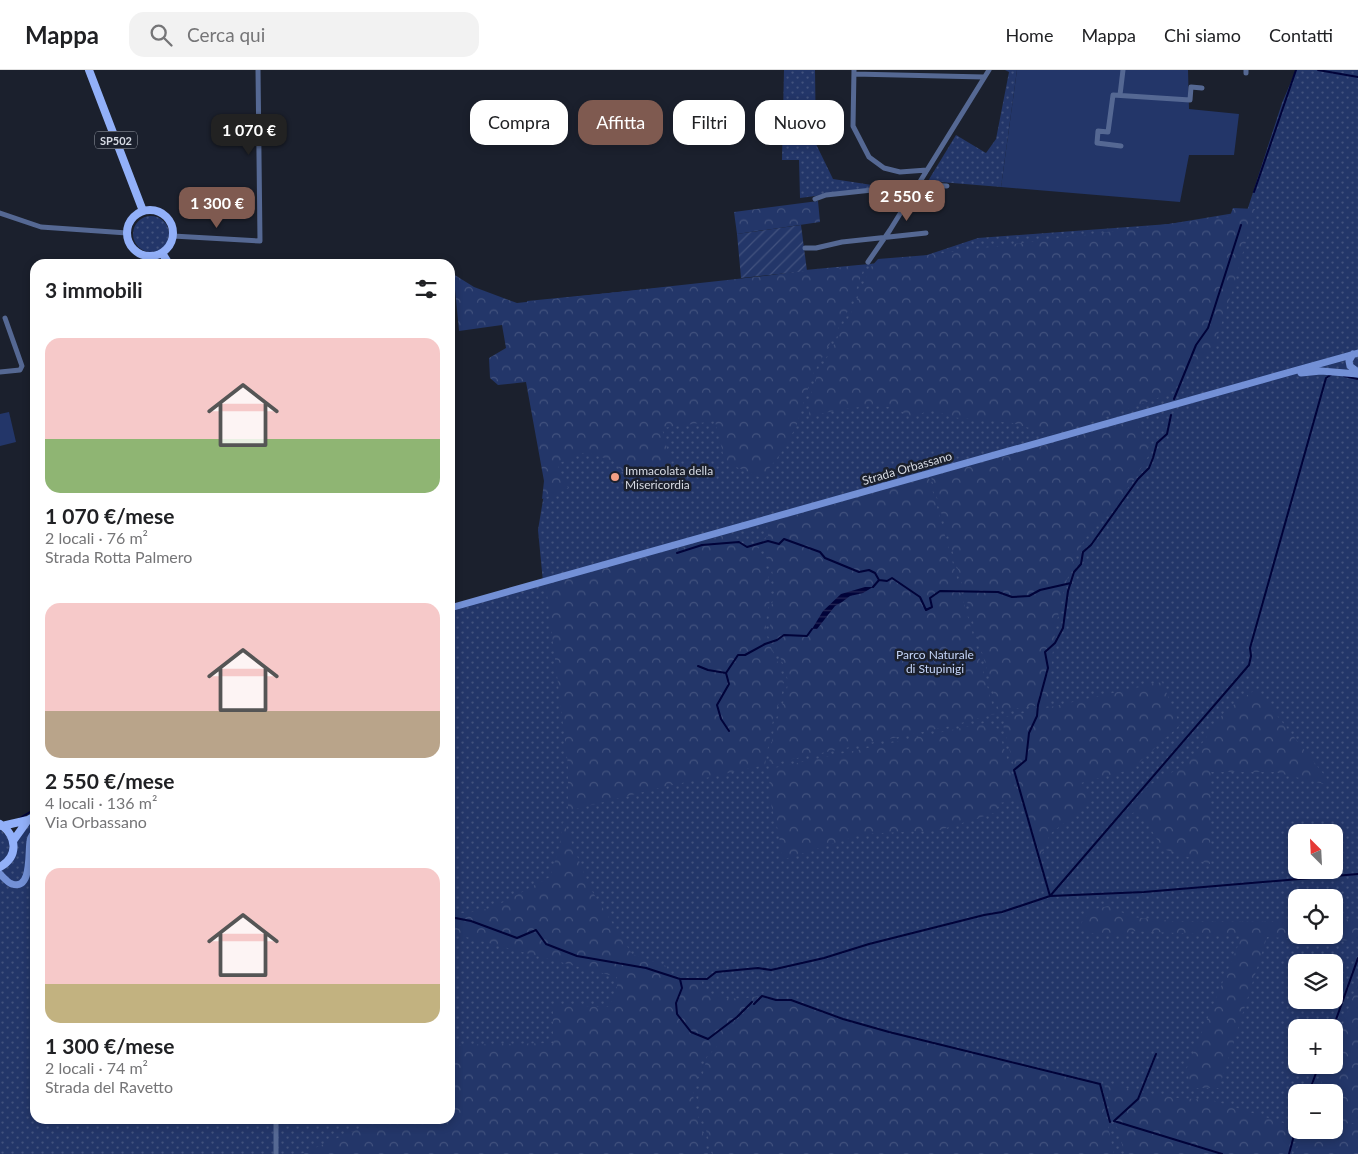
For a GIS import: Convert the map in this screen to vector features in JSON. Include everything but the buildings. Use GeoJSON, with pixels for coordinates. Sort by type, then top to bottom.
{"type":"FeatureCollection","features":[{"type":"Feature","properties":{"kind":"main road","name":"SP502"},"geometry":{"type":"LineString","coordinates":[[89,70],[143,211]]}},
{"type":"Feature","properties":{"kind":"main road"},"geometry":{"type":"LineString","coordinates":[[154,210],[167,217],[173,226],[174,236],[170,246],[162,253],[152,257],[137,253],[130,245],[127,233],[130,220],[143,211],[154,210]]}},
{"type":"Feature","properties":{"kind":"main road"},"geometry":{"type":"LineString","coordinates":[[162,253],[166,259]]}},
{"type":"Feature","properties":{"kind":"main road"},"geometry":{"type":"LineString","coordinates":[[1355,354],[1348,361],[1350,366],[1358,373]]}},
{"type":"Feature","properties":{"kind":"main road","name":"Strada Orbassano"},"geometry":{"type":"LineString","coordinates":[[455,607],[1355,354]]}},
{"type":"Feature","properties":{"kind":"main road"},"geometry":{"type":"LineString","coordinates":[[1317,371],[1322,363]]}},
{"type":"Feature","properties":{"kind":"main road","name":"Strada Orbassano"},"geometry":{"type":"LineString","coordinates":[[1278,376],[1317,371],[1358,373]]}},
{"type":"Feature","properties":{"kind":"main road"},"geometry":{"type":"LineString","coordinates":[[1,825],[30,818]]}},
{"type":"Feature","properties":{"kind":"main road"},"geometry":{"type":"LineString","coordinates":[[13,841],[30,820]]}},
{"type":"Feature","properties":{"kind":"main road"},"geometry":{"type":"LineString","coordinates":[[1,825],[7,829],[13,841],[11,857],[3,866],[8,880]]}},
{"type":"Feature","properties":{"kind":"main road"},"geometry":{"type":"LineString","coordinates":[[0,874],[12,884],[23,882],[27,877],[30,841]]}},
{"type":"Feature","properties":{"kind":"street"},"geometry":{"type":"LineString","coordinates":[[174,236],[260,241],[258,70]]}},
{"type":"Feature","properties":{"kind":"street"},"geometry":{"type":"LineString","coordinates":[[868,262],[885,238],[989,70]]}},
{"type":"Feature","properties":{"kind":"street"},"geometry":{"type":"LineString","coordinates":[[1120,95],[1123,70]]}},
{"type":"Feature","properties":{"kind":"street"},"geometry":{"type":"LineString","coordinates":[[927,170],[900,172],[884,168],[869,157],[853,126],[854,72],[984,77]]}},
{"type":"Feature","properties":{"kind":"street"},"geometry":{"type":"LineString","coordinates":[[1121,146],[1097,143],[1098,131],[1108,132],[1113,95],[1190,100],[1192,87],[1202,88]]}},
{"type":"Feature","properties":{"kind":"street"},"geometry":{"type":"LineString","coordinates":[[815,199],[826,195],[918,185],[947,186]]}},
{"type":"Feature","properties":{"kind":"street"},"geometry":{"type":"LineString","coordinates":[[0,213],[46,228],[127,233]]}},
{"type":"Feature","properties":{"kind":"street"},"geometry":{"type":"LineString","coordinates":[[805,248],[926,233]]}},
{"type":"Feature","properties":{"kind":"street"},"geometry":{"type":"LineString","coordinates":[[0,372],[20,370],[22,366],[5,318]]}},
{"type":"Feature","properties":{"kind":"street"},"geometry":{"type":"LineString","coordinates":[[276,1124],[276,1154]]}},
{"type":"Feature","properties":{"kind":"green space"},"geometry":{"type":"Polygon","coordinates":[[[784,70],[815,70],[815,100],[783,100],[784,70]]]}},
{"type":"Feature","properties":{"kind":"green space"},"geometry":{"type":"Polygon","coordinates":[[[1005,70],[1017,70],[1001,187],[928,181],[956,135],[986,153],[996,139],[1009,72],[1005,70]]]}},
{"type":"Feature","properties":{"kind":"green space"},"geometry":{"type":"Polygon","coordinates":[[[1017,70],[1188,70],[1189,109],[1239,114],[1234,155],[1189,155],[1180,202],[1001,187],[1017,70]]]}},
{"type":"Feature","properties":{"kind":"green space","name":"Parco Naturale di Stupinigi"},"geometry":{"type":"Polygon","coordinates":[[[1296,70],[1358,70],[1358,1154],[0,1154],[0,829],[8,838],[30,825],[30,1124],[455,1124],[455,608],[543,582],[538,530],[546,482],[529,375],[527,301],[742,280],[805,270],[912,260],[978,238],[1169,224],[1247,211],[1282,103],[1296,70]]]}},
{"type":"Feature","properties":{"kind":"green space"},"geometry":{"type":"Polygon","coordinates":[[[782,145],[816,145],[833,179],[885,187],[800,198],[799,160],[782,160],[782,145]]]}},
{"type":"Feature","properties":{"kind":"green space"},"geometry":{"type":"Polygon","coordinates":[[[818,201],[820,222],[737,234],[734,212],[818,201]]]}},
{"type":"Feature","properties":{"kind":"green space"},"geometry":{"type":"Polygon","coordinates":[[[1233,208],[1255,209],[1232,292],[1215,343],[1166,395],[1095,421],[1051,434],[1012,423],[950,417],[932,409],[911,418],[901,411],[881,406],[869,406],[809,417],[810,397],[816,378],[853,309],[870,268],[878,259],[928,255],[1230,216],[1233,208]]]}},
{"type":"Feature","properties":{"kind":"green space"},"geometry":{"type":"Polygon","coordinates":[[[151,216],[158,217],[164,221],[168,227],[168,241],[164,247],[158,251],[151,252],[144,251],[138,247],[134,241],[133,234],[134,227],[138,221],[144,217],[151,216]]]}},
{"type":"Feature","properties":{"kind":"green space"},"geometry":{"type":"Polygon","coordinates":[[[801,225],[807,271],[741,278],[737,234],[801,225]]]}},
{"type":"Feature","properties":{"kind":"green space"},"geometry":{"type":"Polygon","coordinates":[[[865,265],[849,309],[812,376],[796,427],[780,455],[761,478],[725,462],[715,421],[662,428],[675,482],[661,490],[627,477],[613,461],[586,452],[557,464],[568,488],[542,499],[544,481],[526,382],[498,385],[490,378],[489,358],[506,348],[502,325],[459,331],[455,275],[474,287],[517,303],[865,265]]]}},
{"type":"Feature","properties":{"kind":"green space"},"geometry":{"type":"Polygon","coordinates":[[[9,412],[16,442],[0,446],[0,414],[9,412]]]}},
{"type":"Feature","properties":{"kind":"green space"},"geometry":{"type":"Polygon","coordinates":[[[1135,420],[1151,452],[1128,488],[1095,524],[1073,564],[1059,610],[1052,658],[1049,704],[999,711],[931,477],[1135,420]]]}},
{"type":"Feature","properties":{"kind":"green space"},"geometry":{"type":"Polygon","coordinates":[[[929,478],[995,714],[946,727],[769,764],[774,728],[786,695],[788,683],[786,671],[770,633],[770,609],[775,595],[772,569],[760,541],[768,536],[767,523],[929,478]]]}},
{"type":"Feature","properties":{"kind":"green space"},"geometry":{"type":"Polygon","coordinates":[[[728,534],[741,546],[756,544],[764,562],[769,581],[770,600],[766,631],[782,674],[783,687],[774,716],[765,765],[659,788],[568,811],[568,765],[546,585],[728,534]]]}},
{"type":"Feature","properties":{"kind":"green space"},"geometry":{"type":"Polygon","coordinates":[[[1162,682],[1180,725],[1132,769],[1081,783],[1092,801],[1050,834],[1041,857],[1023,800],[1003,725],[1006,717],[1162,682]]]}},
{"type":"Feature","properties":{"kind":"green space"},"geometry":{"type":"Polygon","coordinates":[[[1256,689],[1333,786],[1274,772],[1211,772],[1210,864],[1163,849],[1139,810],[1117,821],[1148,786],[1188,763],[1225,711],[1256,689]]]}},
{"type":"Feature","properties":{"kind":"green space"},"geometry":{"type":"Polygon","coordinates":[[[989,722],[998,729],[1020,800],[999,803],[994,813],[940,830],[863,834],[782,860],[779,834],[770,801],[769,769],[989,722]]]}},
{"type":"Feature","properties":{"kind":"green space"},"geometry":{"type":"Polygon","coordinates":[[[563,821],[590,888],[632,954],[666,966],[676,985],[681,980],[701,980],[704,991],[725,998],[737,999],[759,996],[702,1058],[693,1096],[708,1154],[301,1154],[370,1124],[455,1124],[455,1045],[553,1043],[553,1005],[608,1007],[617,993],[617,977],[455,936],[455,914],[492,908],[550,877],[559,848],[563,821]]]}},
{"type":"Feature","properties":{"kind":"green space"},"geometry":{"type":"Polygon","coordinates":[[[1108,906],[1132,917],[1182,922],[1288,921],[1288,938],[1267,937],[1219,1088],[1192,1088],[1186,1070],[1242,936],[1132,931],[1115,937],[1090,933],[1081,923],[1092,910],[1108,906]]]}},
{"type":"Feature","properties":{"kind":"green space"},"geometry":{"type":"Polygon","coordinates":[[[1358,919],[1358,941],[1343,940],[1343,920],[1358,919]]]}},
{"type":"Feature","properties":{"kind":"green space"},"geometry":{"type":"Polygon","coordinates":[[[1358,983],[1358,1123],[1343,1124],[1343,1084],[1321,1084],[1325,1074],[1343,1074],[1343,1024],[1358,983]]]}},
{"type":"Feature","properties":{"kind":"green space"},"geometry":{"type":"Polygon","coordinates":[[[762,998],[776,1001],[791,1001],[844,1021],[1099,1085],[1114,1154],[713,1154],[698,1103],[699,1090],[707,1057],[762,998]]]}},
{"type":"Feature","properties":{"kind":"green space"},"geometry":{"type":"Polygon","coordinates":[[[1103,1081],[1135,1091],[1177,1098],[1212,1100],[1288,1124],[1288,1139],[1297,1139],[1291,1154],[1125,1154],[1103,1081]]]}},
{"type":"Feature","properties":{"kind":"green space"},"geometry":{"type":"Polygon","coordinates":[[[1358,1125],[1358,1154],[1295,1154],[1301,1139],[1343,1139],[1343,1126],[1358,1125]]]}},
{"type":"Feature","properties":{"kind":"shaded area"},"geometry":{"type":"Polygon","coordinates":[[[865,587],[873,587],[863,593],[850,596],[835,606],[817,629],[812,629],[823,611],[841,594],[865,587]]]}},
{"type":"Feature","properties":{"kind":"waterway"},"geometry":{"type":"LineString","coordinates":[[1254,192],[1296,70]]}},
{"type":"Feature","properties":{"kind":"waterway"},"geometry":{"type":"LineString","coordinates":[[1318,70],[1358,77]]}},
{"type":"Feature","properties":{"kind":"waterway"},"geometry":{"type":"LineString","coordinates":[[1174,399],[1196,345],[1208,328],[1241,225]]}},
{"type":"Feature","properties":{"kind":"waterway"},"geometry":{"type":"LineString","coordinates":[[1050,896],[1249,665],[1250,648],[1326,378],[1332,374]]}},
{"type":"Feature","properties":{"kind":"waterway"},"geometry":{"type":"LineString","coordinates":[[1344,376],[1358,379]]}},
{"type":"Feature","properties":{"kind":"waterway"},"geometry":{"type":"LineString","coordinates":[[1050,896],[1014,770],[1026,760],[1029,733],[1037,716],[1048,668],[1045,652],[1055,643],[1063,628],[1068,591],[1074,572],[1081,564],[1083,552],[1091,545],[1138,479],[1149,468],[1157,443],[1167,434],[1171,415]]}},
{"type":"Feature","properties":{"kind":"waterway"},"geometry":{"type":"LineString","coordinates":[[677,553],[702,545],[739,542],[747,547],[768,541],[779,544],[784,539],[820,552],[825,558],[859,572],[869,570],[875,573],[879,580],[887,581],[892,578],[920,597],[926,610],[932,607],[930,598],[940,591],[998,592],[1012,597],[1029,596],[1040,590],[1071,583]]}},
{"type":"Feature","properties":{"kind":"waterway"},"geometry":{"type":"LineString","coordinates":[[873,587],[879,580]]}},
{"type":"Feature","properties":{"kind":"waterway"},"geometry":{"type":"LineString","coordinates":[[698,666],[726,673],[738,655],[745,655],[784,635],[807,636],[812,629]]}},
{"type":"Feature","properties":{"kind":"waterway"},"geometry":{"type":"LineString","coordinates":[[726,673],[729,684],[717,705],[721,719],[729,731]]}},
{"type":"Feature","properties":{"kind":"waterway"},"geometry":{"type":"LineString","coordinates":[[20,818],[30,812]]}},
{"type":"Feature","properties":{"kind":"waterway"},"geometry":{"type":"LineString","coordinates":[[455,918],[471,921],[517,938],[536,930],[546,944],[577,956],[646,968],[680,979],[707,979],[716,972],[758,968],[771,970],[824,958],[869,944],[1002,912],[1050,896],[1144,892],[1358,874]]}},
{"type":"Feature","properties":{"kind":"waterway"},"geometry":{"type":"LineString","coordinates":[[1336,1019],[1358,958]]}},
{"type":"Feature","properties":{"kind":"waterway"},"geometry":{"type":"LineString","coordinates":[[680,979],[682,988],[676,1003],[677,1014],[691,1032],[708,1039],[737,1017],[752,1002]]}},
{"type":"Feature","properties":{"kind":"waterway"},"geometry":{"type":"LineString","coordinates":[[754,1004],[762,996],[776,1000],[791,1000],[843,1019],[889,1032],[1100,1084],[1110,1122]]}},
{"type":"Feature","properties":{"kind":"waterway"},"geometry":{"type":"LineString","coordinates":[[1156,1054],[1138,1099],[1114,1121],[1222,1154]]}},
{"type":"Feature","properties":{"kind":"waterway"},"geometry":{"type":"LineString","coordinates":[[1312,1084],[1316,1074]]}},
{"type":"Feature","properties":{"kind":"waterway"},"geometry":{"type":"LineString","coordinates":[[1289,1154],[1293,1139]]}},
{"type":"Feature","properties":{"kind":"place","name":"Immacolata della Misericordia"},"geometry":{"type":"Point","coordinates":[615,477]}}]}
